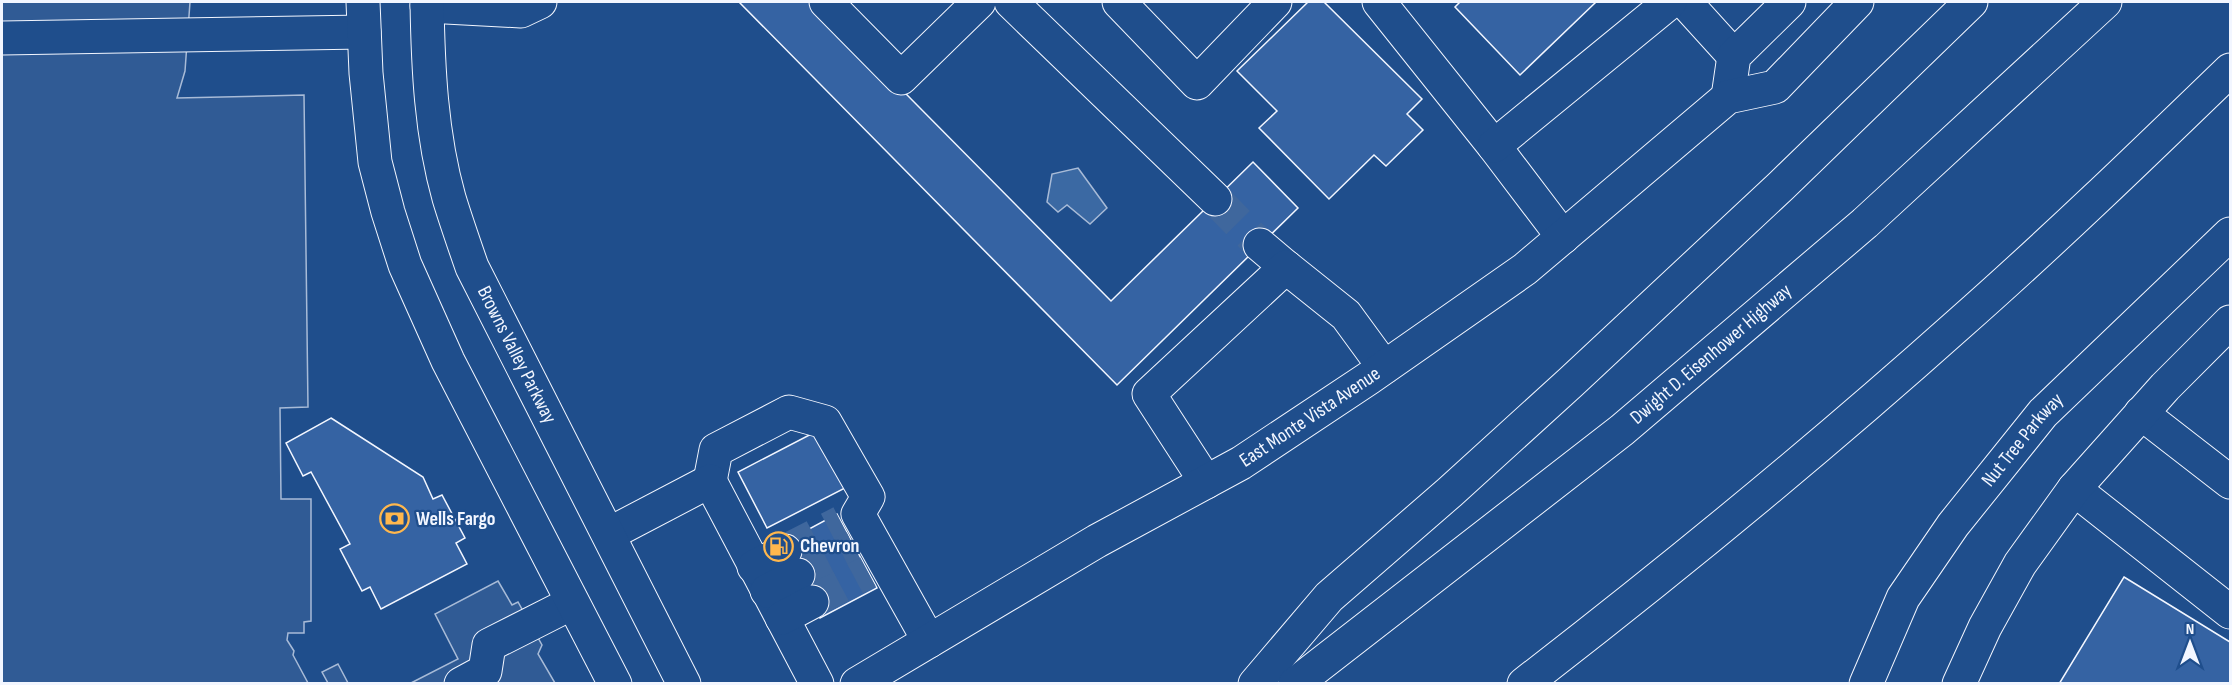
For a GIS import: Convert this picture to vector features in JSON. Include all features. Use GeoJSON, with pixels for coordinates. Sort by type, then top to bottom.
{"type":"FeatureCollection","features":[{"type":"Feature","properties":{"kind":"main road"},"geometry":{"type":"LineString","coordinates":[[421,3],[521,11],[540,2]]}},
{"type":"Feature","properties":{"kind":"main road"},"geometry":{"type":"LineString","coordinates":[[826,2],[901,78],[979,2]]}},
{"type":"Feature","properties":{"kind":"main road"},"geometry":{"type":"LineString","coordinates":[[1119,2],[1197,83],[1275,2]]}},
{"type":"Feature","properties":{"kind":"main road"},"geometry":{"type":"LineString","coordinates":[[1379,2],[1563,237]]}},
{"type":"Feature","properties":{"kind":"main road"},"geometry":{"type":"LineString","coordinates":[[1494,146],[1670,2]]}},
{"type":"Feature","properties":{"kind":"main road"},"geometry":{"type":"LineString","coordinates":[[1685,2],[1734,56]]}},
{"type":"Feature","properties":{"kind":"main road","name":"East Monte Vista Avenue"},"geometry":{"type":"LineString","coordinates":[[857,684],[1097,541],[1241,463],[1384,367],[1525,269],[1728,97],[1775,87],[1857,2]]}},
{"type":"Feature","properties":{"kind":"main road"},"geometry":{"type":"LineString","coordinates":[[1255,684],[1329,597],[1450,492],[1571,382],[1782,186],[1971,2]]}},
{"type":"Feature","properties":{"kind":"main road","name":"Dwight D. Eisenhower Highway"},"geometry":{"type":"LineString","coordinates":[[1295,684],[1622,430],[1865,223],[2105,2]]}},
{"type":"Feature","properties":{"kind":"main road","name":"Browns Valley Parkway"},"geometry":{"type":"LineString","coordinates":[[421,3],[436,138],[448,196],[472,267],[684,684]]}},
{"type":"Feature","properties":{"kind":"main road"},"geometry":{"type":"LineString","coordinates":[[1728,97],[1734,56],[1782,4]]}},
{"type":"Feature","properties":{"kind":"main road"},"geometry":{"type":"LineString","coordinates":[[1030,8],[1215,199]]}},
{"type":"Feature","properties":{"kind":"main road"},"geometry":{"type":"LineString","coordinates":[[2,38],[364,17],[366,74],[375,162],[405,264],[448,361],[615,684]]}},
{"type":"Feature","properties":{"kind":"main road"},"geometry":{"type":"LineString","coordinates":[[1524,684],[1731,521],[1920,359],[2103,192],[2230,70]]}},
{"type":"Feature","properties":{"kind":"main road","name":"Nut Tree Parkway"},"geometry":{"type":"LineString","coordinates":[[1866,684],[1903,598],[1953,525],[2043,413],[2230,234]]}},
{"type":"Feature","properties":{"kind":"main road"},"geometry":{"type":"LineString","coordinates":[[1260,245],[1346,315],[1384,367]]}},
{"type":"Feature","properties":{"kind":"main road"},"geometry":{"type":"LineString","coordinates":[[1206,482],[1149,394],[1286,267]]}},
{"type":"Feature","properties":{"kind":"main road"},"geometry":{"type":"LineString","coordinates":[[1959,684],[2020,564],[2074,489],[2165,387],[2230,322]]}},
{"type":"Feature","properties":{"kind":"main road"},"geometry":{"type":"LineString","coordinates":[[817,684],[710,481],[716,450],[789,411],[825,422],[868,497],[863,543],[928,641]]}},
{"type":"Feature","properties":{"kind":"main road"},"geometry":{"type":"LineString","coordinates":[[2141,413],[2230,482]]}},
{"type":"Feature","properties":{"kind":"main road"},"geometry":{"type":"LineString","coordinates":[[609,534],[710,481]]}},
{"type":"Feature","properties":{"kind":"main road"},"geometry":{"type":"LineString","coordinates":[[2074,489],[2230,612]]}},
{"type":"Feature","properties":{"kind":"main road"},"geometry":{"type":"LineString","coordinates":[[768,592],[798,576],[768,592]]}},
{"type":"Feature","properties":{"kind":"main road"},"geometry":{"type":"LineString","coordinates":[[461,684],[485,671],[489,645],[572,603]]}},
{"type":"Feature","properties":{"kind":"shaded area"},"geometry":{"type":"Polygon","coordinates":[[[2,2],[190,2],[185,71],[177,98],[304,95],[308,407],[280,408],[281,499],[311,499],[311,621],[304,622],[304,633],[288,633],[287,640],[308,683],[2,683],[2,2]]]}},
{"type":"Feature","properties":{"kind":"shaded area"},"geometry":{"type":"Polygon","coordinates":[[[1078,168],[1107,208],[1090,224],[1067,205],[1058,212],[1047,202],[1052,174],[1078,168]]]}},
{"type":"Feature","properties":{"kind":"shaded area"},"geometry":{"type":"Polygon","coordinates":[[[498,581],[512,605],[518,602],[542,645],[538,654],[555,683],[409,684],[458,659],[435,614],[498,581]]]}},
{"type":"Feature","properties":{"kind":"shaded area"},"geometry":{"type":"Polygon","coordinates":[[[338,664],[348,683],[328,683],[322,672],[338,664]]]}},
{"type":"Feature","properties":{"kind":"building"},"geometry":{"type":"Polygon","coordinates":[[[739,2],[815,2],[1111,301],[1253,162],[1298,208],[1117,385],[739,2]]]}},
{"type":"Feature","properties":{"kind":"building"},"geometry":{"type":"Polygon","coordinates":[[[1308,2],[1324,2],[1422,99],[1407,114],[1423,130],[1386,166],[1374,155],[1329,199],[1259,128],[1277,111],[1237,71],[1308,2]]]}},
{"type":"Feature","properties":{"kind":"building"},"geometry":{"type":"Polygon","coordinates":[[[1460,2],[1596,2],[1520,75],[1455,7],[1460,2]]]}},
{"type":"Feature","properties":{"kind":"building","name":"Wells Fargo"},"geometry":{"type":"Polygon","coordinates":[[[331,418],[423,477],[433,499],[442,495],[465,538],[456,543],[467,564],[381,609],[370,587],[362,591],[340,549],[350,544],[311,472],[303,476],[286,443],[331,418]]]}},
{"type":"Feature","properties":{"kind":"building"},"geometry":{"type":"Polygon","coordinates":[[[817,431],[847,487],[767,528],[738,472],[817,431]]]}},
{"type":"Feature","properties":{"kind":"building"},"geometry":{"type":"Polygon","coordinates":[[[837,514],[877,588],[820,618],[781,544],[837,514]]]}},
{"type":"Feature","properties":{"kind":"building"},"geometry":{"type":"Polygon","coordinates":[[[2124,577],[2230,642],[2230,684],[2059,684],[2124,577]]]}},
{"type":"Feature","properties":{"kind":"tunnel"},"geometry":{"type":"LineString","coordinates":[[1215,199],[1260,245]]}},
{"type":"Feature","properties":{"kind":"tunnel"},"geometry":{"type":"LineString","coordinates":[[785,551],[841,522]]}},
{"type":"Feature","properties":{"kind":"tunnel"},"geometry":{"type":"LineString","coordinates":[[798,575],[854,547]]}},
{"type":"Feature","properties":{"kind":"tunnel"},"geometry":{"type":"LineString","coordinates":[[812,602],[868,572]]}},
{"type":"Feature","properties":{"kind":"place","name":"Wells Fargo"},"geometry":{"type":"Point","coordinates":[395,519]}},
{"type":"Feature","properties":{"kind":"place","name":"Chevron"},"geometry":{"type":"Point","coordinates":[779,546]}}]}
